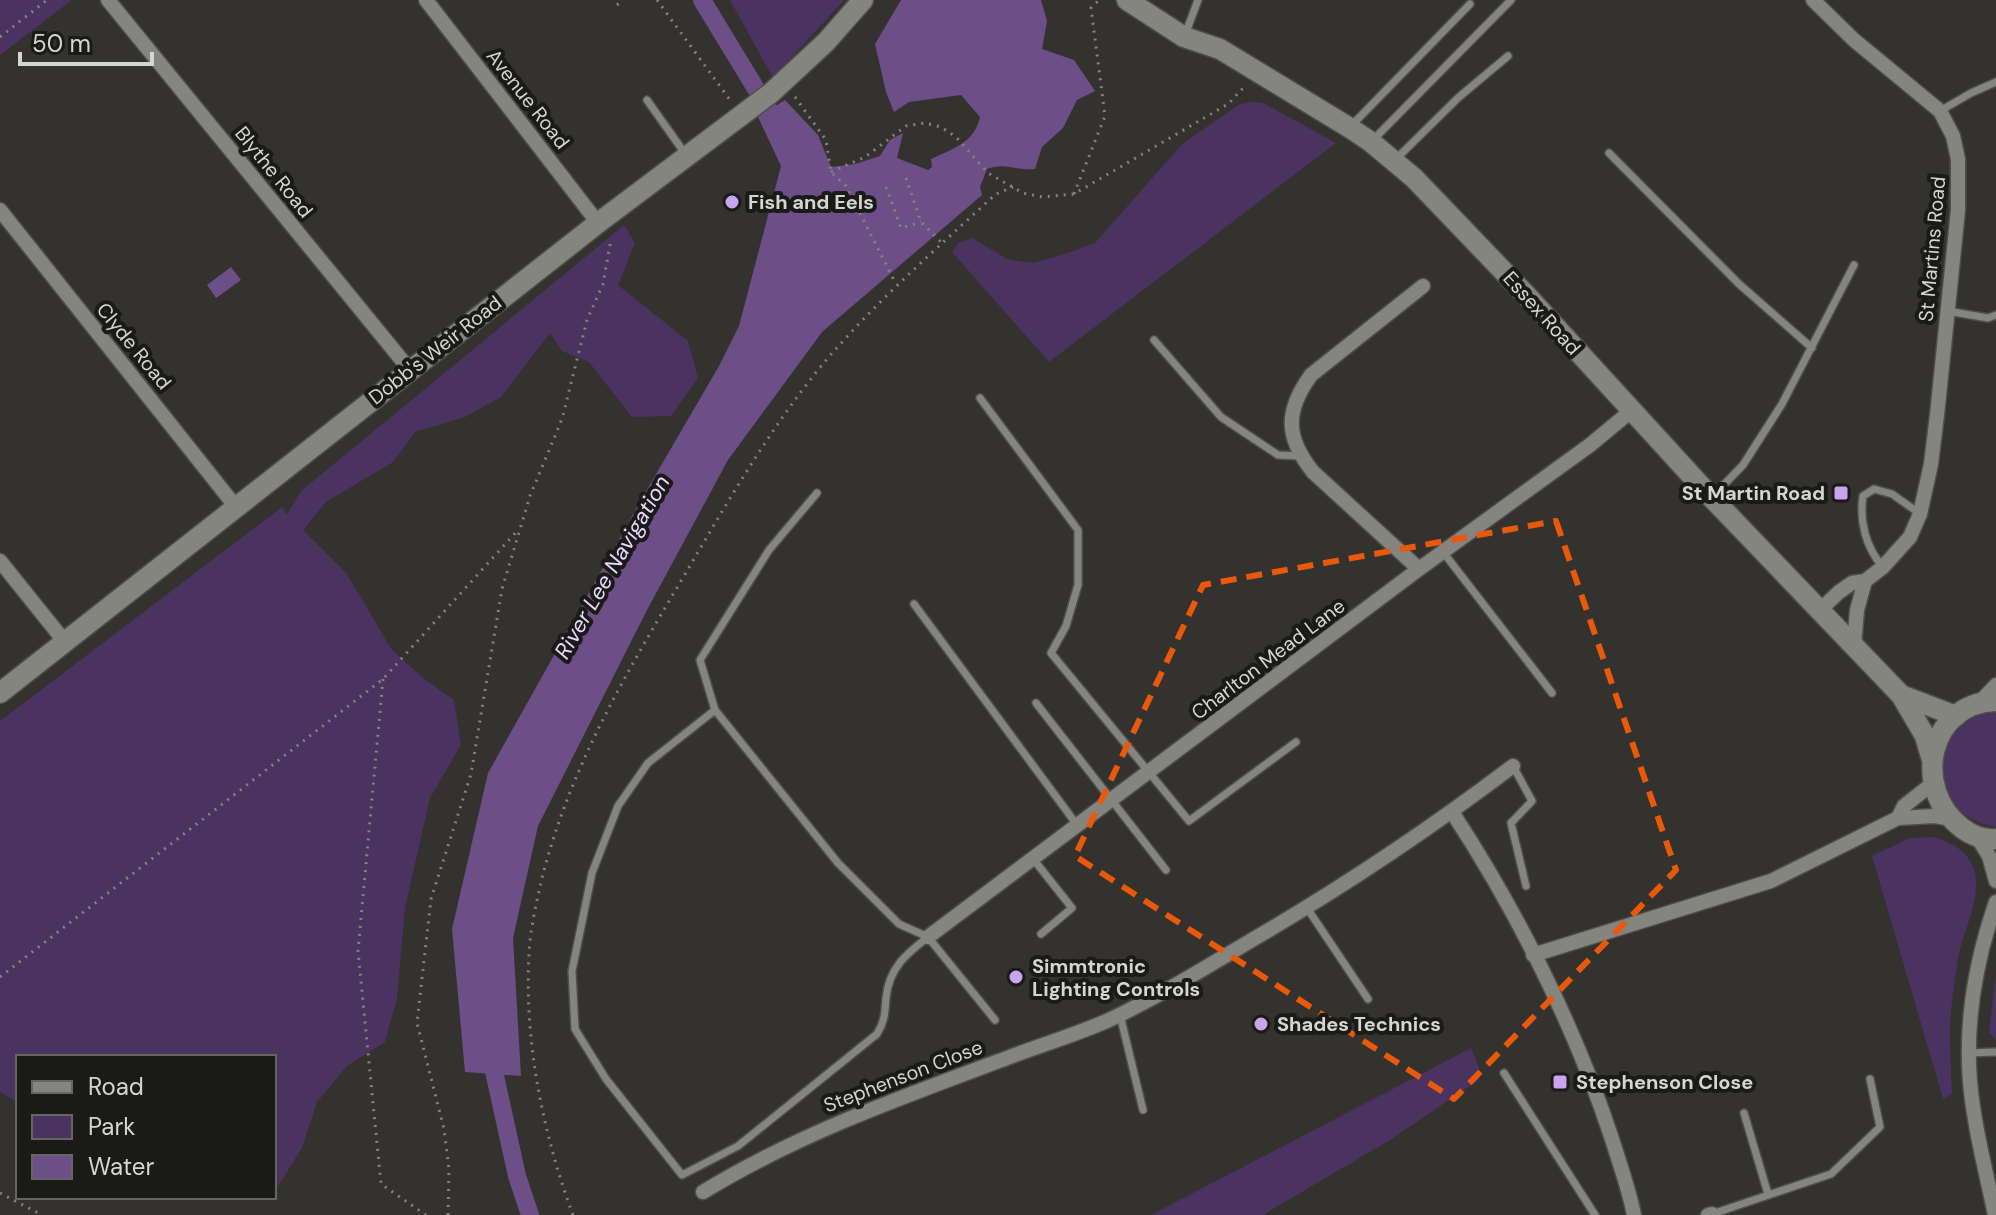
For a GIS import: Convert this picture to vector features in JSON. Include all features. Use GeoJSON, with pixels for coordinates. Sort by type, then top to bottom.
{"type":"FeatureCollection","features":[{"type":"Feature","properties":{"kind":"street","name":"Blythe Road"},"geometry":{"type":"LineString","coordinates":[[108,0],[410,370]]}},
{"type":"Feature","properties":{"kind":"street","name":"Avenue Road"},"geometry":{"type":"LineString","coordinates":[[426,0],[598,223]]}},
{"type":"Feature","properties":{"kind":"street","name":"Dobb's Weir Road"},"geometry":{"type":"LineString","coordinates":[[0,693],[598,223],[779,86],[826,42],[863,0]]}},
{"type":"Feature","properties":{"kind":"street","name":"Essex Road"},"geometry":{"type":"LineString","coordinates":[[1127,0],[1184,37],[1220,49],[1254,69],[1350,128],[1394,160],[1530,299],[1712,498],[1901,695],[1925,736],[1932,760]]}},
{"type":"Feature","properties":{"kind":"street","name":"St Martins Road"},"geometry":{"type":"LineString","coordinates":[[1813,0],[1854,40],[1940,111],[1953,136],[1958,159],[1958,210],[1931,464],[1920,514]]}},
{"type":"Feature","properties":{"kind":"street","name":"Clyde Road"},"geometry":{"type":"LineString","coordinates":[[0,210],[236,507]]}},
{"type":"Feature","properties":{"kind":"street"},"geometry":{"type":"LineString","coordinates":[[1419,569],[1313,472],[1300,456],[1292,437],[1291,415],[1298,392],[1311,375],[1423,286]]}},
{"type":"Feature","properties":{"kind":"street","name":"Charlton Mead Lane"},"geometry":{"type":"LineString","coordinates":[[928,937],[1419,569],[1590,445],[1631,411]]}},
{"type":"Feature","properties":{"kind":"street"},"geometry":{"type":"LineString","coordinates":[[1820,610],[1852,583],[1865,581],[1883,567],[1910,537],[1920,514]]}},
{"type":"Feature","properties":{"kind":"street"},"geometry":{"type":"LineString","coordinates":[[0,561],[65,642]]}},
{"type":"Feature","properties":{"kind":"street"},"geometry":{"type":"LineString","coordinates":[[1854,646],[1857,610],[1865,581]]}},
{"type":"Feature","properties":{"kind":"street"},"geometry":{"type":"LineString","coordinates":[[1951,819],[1938,803],[1932,784],[1932,760],[1942,732],[1956,716],[1987,703],[1996,685]]}},
{"type":"Feature","properties":{"kind":"street","name":"Essex Road"},"geometry":{"type":"LineString","coordinates":[[1901,695],[1956,716]]}},
{"type":"Feature","properties":{"kind":"street","name":"Stephenson Close"},"geometry":{"type":"LineString","coordinates":[[703,1192],[752,1162],[809,1134],[902,1096],[1070,1036],[1182,982],[1307,908],[1452,812],[1513,766]]}},
{"type":"Feature","properties":{"kind":"street"},"geometry":{"type":"LineString","coordinates":[[1898,818],[1904,806],[1932,784]]}},
{"type":"Feature","properties":{"kind":"street"},"geometry":{"type":"LineString","coordinates":[[1452,812],[1533,955],[1590,1078],[1629,1187],[1634,1215]]}},
{"type":"Feature","properties":{"kind":"street"},"geometry":{"type":"LineString","coordinates":[[1533,955],[1771,881],[1898,818],[1935,816],[1951,819],[1986,837],[1996,881]]}},
{"type":"Feature","properties":{"kind":"street"},"geometry":{"type":"LineString","coordinates":[[1995,1215],[1976,1121],[1969,1053],[1974,983],[1996,902]]}},
{"type":"Feature","properties":{"kind":"lane"},"geometry":{"type":"LineString","coordinates":[[1184,37],[1198,0]]}},
{"type":"Feature","properties":{"kind":"lane"},"geometry":{"type":"LineString","coordinates":[[1371,142],[1511,0]]}},
{"type":"Feature","properties":{"kind":"lane"},"geometry":{"type":"LineString","coordinates":[[1350,128],[1470,4]]}},
{"type":"Feature","properties":{"kind":"lane"},"geometry":{"type":"LineString","coordinates":[[1394,160],[1459,97],[1508,56]]}},
{"type":"Feature","properties":{"kind":"lane"},"geometry":{"type":"LineString","coordinates":[[1940,111],[1996,82]]}},
{"type":"Feature","properties":{"kind":"lane"},"geometry":{"type":"LineString","coordinates":[[647,100],[687,156]]}},
{"type":"Feature","properties":{"kind":"lane"},"geometry":{"type":"LineString","coordinates":[[1609,153],[1739,284],[1812,348]]}},
{"type":"Feature","properties":{"kind":"lane"},"geometry":{"type":"LineString","coordinates":[[1712,498],[1743,465],[1782,404],[1854,265]]}},
{"type":"Feature","properties":{"kind":"lane"},"geometry":{"type":"LineString","coordinates":[[1947,311],[1988,318],[1996,315]]}},
{"type":"Feature","properties":{"kind":"lane"},"geometry":{"type":"LineString","coordinates":[[1154,340],[1221,417],[1278,455],[1300,456]]}},
{"type":"Feature","properties":{"kind":"lane"},"geometry":{"type":"LineString","coordinates":[[980,398],[1078,530],[1078,585],[1066,626],[1051,653],[1189,821],[1296,742]]}},
{"type":"Feature","properties":{"kind":"lane"},"geometry":{"type":"LineString","coordinates":[[1883,567],[1875,558],[1867,539],[1860,512],[1863,496],[1874,489],[1892,494],[1920,514]]}},
{"type":"Feature","properties":{"kind":"lane"},"geometry":{"type":"LineString","coordinates":[[817,493],[769,550],[700,660],[715,710],[838,863],[899,924],[928,937],[995,1020]]}},
{"type":"Feature","properties":{"kind":"lane"},"geometry":{"type":"LineString","coordinates":[[1443,552],[1552,693]]}},
{"type":"Feature","properties":{"kind":"lane"},"geometry":{"type":"LineString","coordinates":[[914,604],[1078,827]]}},
{"type":"Feature","properties":{"kind":"lane"},"geometry":{"type":"LineString","coordinates":[[1036,703],[1166,870]]}},
{"type":"Feature","properties":{"kind":"lane"},"geometry":{"type":"LineString","coordinates":[[715,710],[648,763],[618,806],[592,873],[572,971],[575,1029],[606,1079],[682,1175],[738,1146],[877,1034],[885,1021],[886,994],[891,974],[901,957],[928,937]]}},
{"type":"Feature","properties":{"kind":"lane"},"geometry":{"type":"LineString","coordinates":[[1513,766],[1532,801],[1511,823],[1526,886]]}},
{"type":"Feature","properties":{"kind":"lane"},"geometry":{"type":"LineString","coordinates":[[1034,860],[1072,908],[1041,934]]}},
{"type":"Feature","properties":{"kind":"lane"},"geometry":{"type":"LineString","coordinates":[[1307,908],[1368,999]]}},
{"type":"Feature","properties":{"kind":"lane"},"geometry":{"type":"LineString","coordinates":[[1119,1014],[1143,1110]]}},
{"type":"Feature","properties":{"kind":"lane"},"geometry":{"type":"LineString","coordinates":[[1969,1053],[1996,1052]]}},
{"type":"Feature","properties":{"kind":"lane"},"geometry":{"type":"LineString","coordinates":[[1504,1073],[1595,1215]]}},
{"type":"Feature","properties":{"kind":"lane"},"geometry":{"type":"LineString","coordinates":[[1710,1215],[1831,1174],[1880,1127],[1870,1079]]}},
{"type":"Feature","properties":{"kind":"lane"},"geometry":{"type":"LineString","coordinates":[[1744,1113],[1768,1194]]}},
{"type":"Feature","properties":{"kind":"path"},"geometry":{"type":"LineString","coordinates":[[0,37],[47,0]]}},
{"type":"Feature","properties":{"kind":"path"},"geometry":{"type":"LineString","coordinates":[[617,5],[623,0]]}},
{"type":"Feature","properties":{"kind":"path"},"geometry":{"type":"LineString","coordinates":[[657,0],[742,115]]}},
{"type":"Feature","properties":{"kind":"path"},"geometry":{"type":"LineString","coordinates":[[1074,194],[1105,116],[1091,8],[1099,0]]}},
{"type":"Feature","properties":{"kind":"path"},"geometry":{"type":"LineString","coordinates":[[831,172],[865,157],[906,126],[925,123],[941,127],[956,137],[988,173],[1023,193],[1042,197],[1074,194],[1228,104],[1238,95],[1254,69]]}},
{"type":"Feature","properties":{"kind":"path"},"geometry":{"type":"LineString","coordinates":[[779,86],[803,106],[826,140],[831,172],[846,186],[896,284]]}},
{"type":"Feature","properties":{"kind":"path"},"geometry":{"type":"LineString","coordinates":[[906,178],[921,222],[942,243]]}},
{"type":"Feature","properties":{"kind":"path"},"geometry":{"type":"LineString","coordinates":[[886,187],[901,228],[921,222]]}},
{"type":"Feature","properties":{"kind":"path"},"geometry":{"type":"LineString","coordinates":[[573,1215],[559,1177],[534,1062],[529,954],[535,908],[560,816],[585,752],[758,451],[825,361],[896,284],[996,194],[1013,187]]}},
{"type":"Feature","properties":{"kind":"path"},"geometry":{"type":"LineString","coordinates":[[448,1215],[449,1169],[444,1129],[417,1023],[431,899],[471,774],[502,589],[530,496],[562,419],[587,320],[603,284],[612,241],[598,223]]}},
{"type":"Feature","properties":{"kind":"path"},"geometry":{"type":"LineString","coordinates":[[0,977],[383,679],[521,527]]}},
{"type":"Feature","properties":{"kind":"path"},"geometry":{"type":"LineString","coordinates":[[383,679],[358,951],[381,1184],[426,1215]]}},
{"type":"Feature","properties":{"kind":"path"},"geometry":{"type":"LineString","coordinates":[[0,1193],[42,1215]]}},
{"type":"Feature","properties":{"kind":"highlighted area"},"geometry":{"type":"Polygon","coordinates":[[[1556,521],[1676,870],[1454,1099],[1075,856],[1203,585],[1556,521]]]}},
{"type":"Feature","properties":{"kind":"green space"},"geometry":{"type":"Polygon","coordinates":[[[0,0],[72,0],[0,55],[0,0]]]}},
{"type":"Feature","properties":{"kind":"green space"},"geometry":{"type":"Polygon","coordinates":[[[730,0],[844,0],[773,78],[730,0]]]}},
{"type":"Feature","properties":{"kind":"green space"},"geometry":{"type":"Polygon","coordinates":[[[1263,103],[1336,143],[1049,362],[952,252],[958,243],[972,238],[1007,259],[1033,263],[1096,242],[1182,144],[1240,104],[1263,103]]]}},
{"type":"Feature","properties":{"kind":"green space"},"geometry":{"type":"Polygon","coordinates":[[[624,225],[635,243],[618,285],[688,341],[698,378],[671,416],[632,417],[589,362],[562,351],[550,333],[501,397],[465,417],[415,432],[393,462],[326,502],[303,530],[347,574],[392,650],[454,700],[461,745],[430,798],[405,908],[397,999],[385,1042],[347,1066],[317,1102],[302,1148],[278,1186],[276,1055],[16,1055],[16,1102],[0,1092],[0,721],[282,507],[287,514],[301,491],[624,225]]]}},
{"type":"Feature","properties":{"kind":"green space"},"geometry":{"type":"Polygon","coordinates":[[[1996,710],[1996,827],[1972,819],[1955,805],[1945,788],[1942,769],[1945,750],[1955,732],[1972,719],[1996,710]]]}},
{"type":"Feature","properties":{"kind":"green space"},"geometry":{"type":"Polygon","coordinates":[[[1932,837],[1952,844],[1963,852],[1974,869],[1976,880],[1974,901],[1959,953],[1952,1002],[1952,1094],[1943,1099],[1872,856],[1910,838],[1932,837]]]}},
{"type":"Feature","properties":{"kind":"green space"},"geometry":{"type":"Polygon","coordinates":[[[1996,974],[1996,1040],[1989,1032],[1996,974]]]}},
{"type":"Feature","properties":{"kind":"green space"},"geometry":{"type":"Polygon","coordinates":[[[1471,1048],[1480,1079],[1390,1140],[1263,1215],[1151,1215],[1471,1048]]]}},
{"type":"Feature","properties":{"kind":"water"},"geometry":{"type":"Polygon","coordinates":[[[901,0],[1041,0],[1047,21],[1042,49],[1074,60],[1095,91],[1077,100],[1063,128],[1042,147],[1035,169],[1000,166],[987,169],[980,187],[982,195],[822,332],[728,460],[647,610],[538,826],[513,938],[521,1076],[465,1072],[452,929],[488,773],[739,326],[781,166],[758,117],[785,100],[818,135],[831,167],[880,156],[890,140],[903,133],[897,158],[928,170],[932,167],[931,159],[962,144],[977,126],[980,117],[961,95],[909,102],[894,112],[875,44],[901,0]]]}},
{"type":"Feature","properties":{"kind":"water"},"geometry":{"type":"Polygon","coordinates":[[[231,267],[241,280],[216,298],[207,285],[231,267]]]}},
{"type":"Feature","properties":{"kind":"waterway","name":"River Lee Navigation"},"geometry":{"type":"LineString","coordinates":[[702,0],[781,130]]}},
{"type":"Feature","properties":{"kind":"waterway","name":"River Lee Navigation"},"geometry":{"type":"LineString","coordinates":[[490,1053],[517,1176],[530,1215]]}},
{"type":"Feature","properties":{"kind":"place","name":"Fish and Eels"},"geometry":{"type":"Point","coordinates":[732,202]}},
{"type":"Feature","properties":{"kind":"place","name":"St Martin Road"},"geometry":{"type":"Point","coordinates":[1841,493]}},
{"type":"Feature","properties":{"kind":"place","name":"Simmtronic Lighting Controls"},"geometry":{"type":"Point","coordinates":[1016,977]}},
{"type":"Feature","properties":{"kind":"place","name":"Shades Technics"},"geometry":{"type":"Point","coordinates":[1261,1024]}},
{"type":"Feature","properties":{"kind":"place","name":"Stephenson Close"},"geometry":{"type":"Point","coordinates":[1560,1082]}}]}
